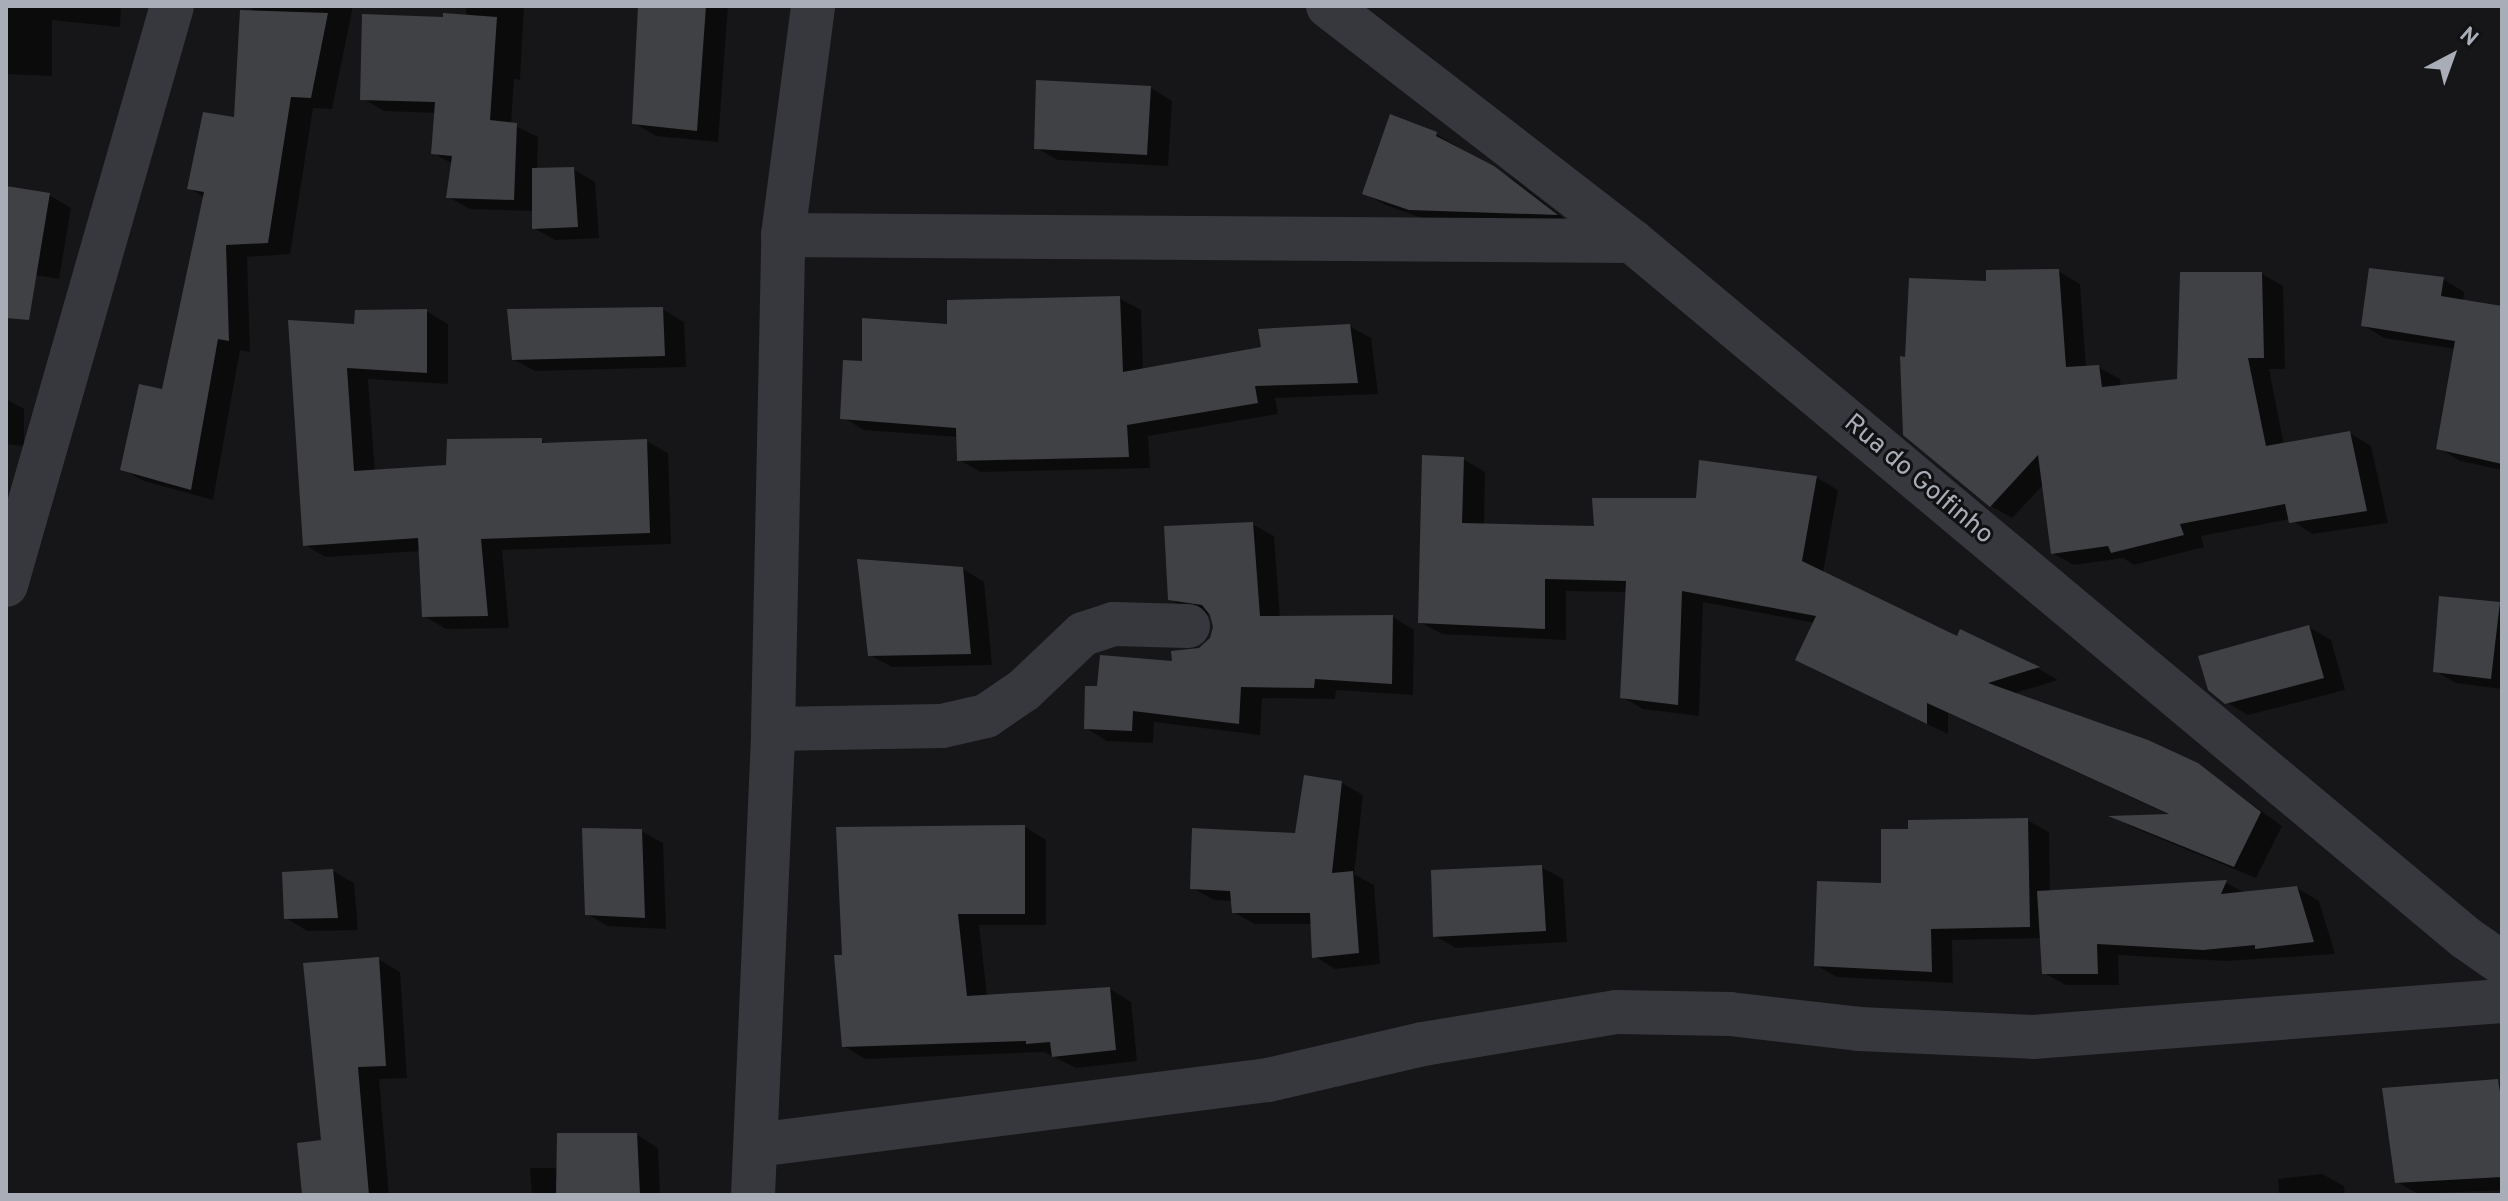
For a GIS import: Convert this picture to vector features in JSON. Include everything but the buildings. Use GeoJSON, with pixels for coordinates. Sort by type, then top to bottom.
{"type":"FeatureCollection","features":[{"type":"Feature","properties":{"kind":"street"},"geometry":{"type":"LineString","coordinates":[[6,585],[172,6]]}},
{"type":"Feature","properties":{"kind":"street"},"geometry":{"type":"LineString","coordinates":[[753,1195],[773,729],[783,235],[813,6]]}},
{"type":"Feature","properties":{"kind":"street","name":"Rua do Golfinho"},"geometry":{"type":"LineString","coordinates":[[1328,6],[1632,241],[2466,938],[2502,963]]}},
{"type":"Feature","properties":{"kind":"street"},"geometry":{"type":"LineString","coordinates":[[783,235],[1632,241]]}},
{"type":"Feature","properties":{"kind":"street"},"geometry":{"type":"LineString","coordinates":[[773,729],[942,726],[986,716],[1024,690],[1083,634],[1113,624],[1188,626]]}},
{"type":"Feature","properties":{"kind":"street"},"geometry":{"type":"LineString","coordinates":[[756,1145],[1268,1080],[1423,1044],[1616,1012],[1730,1014],[1859,1029],[2033,1037],[2502,1001]]}}]}
